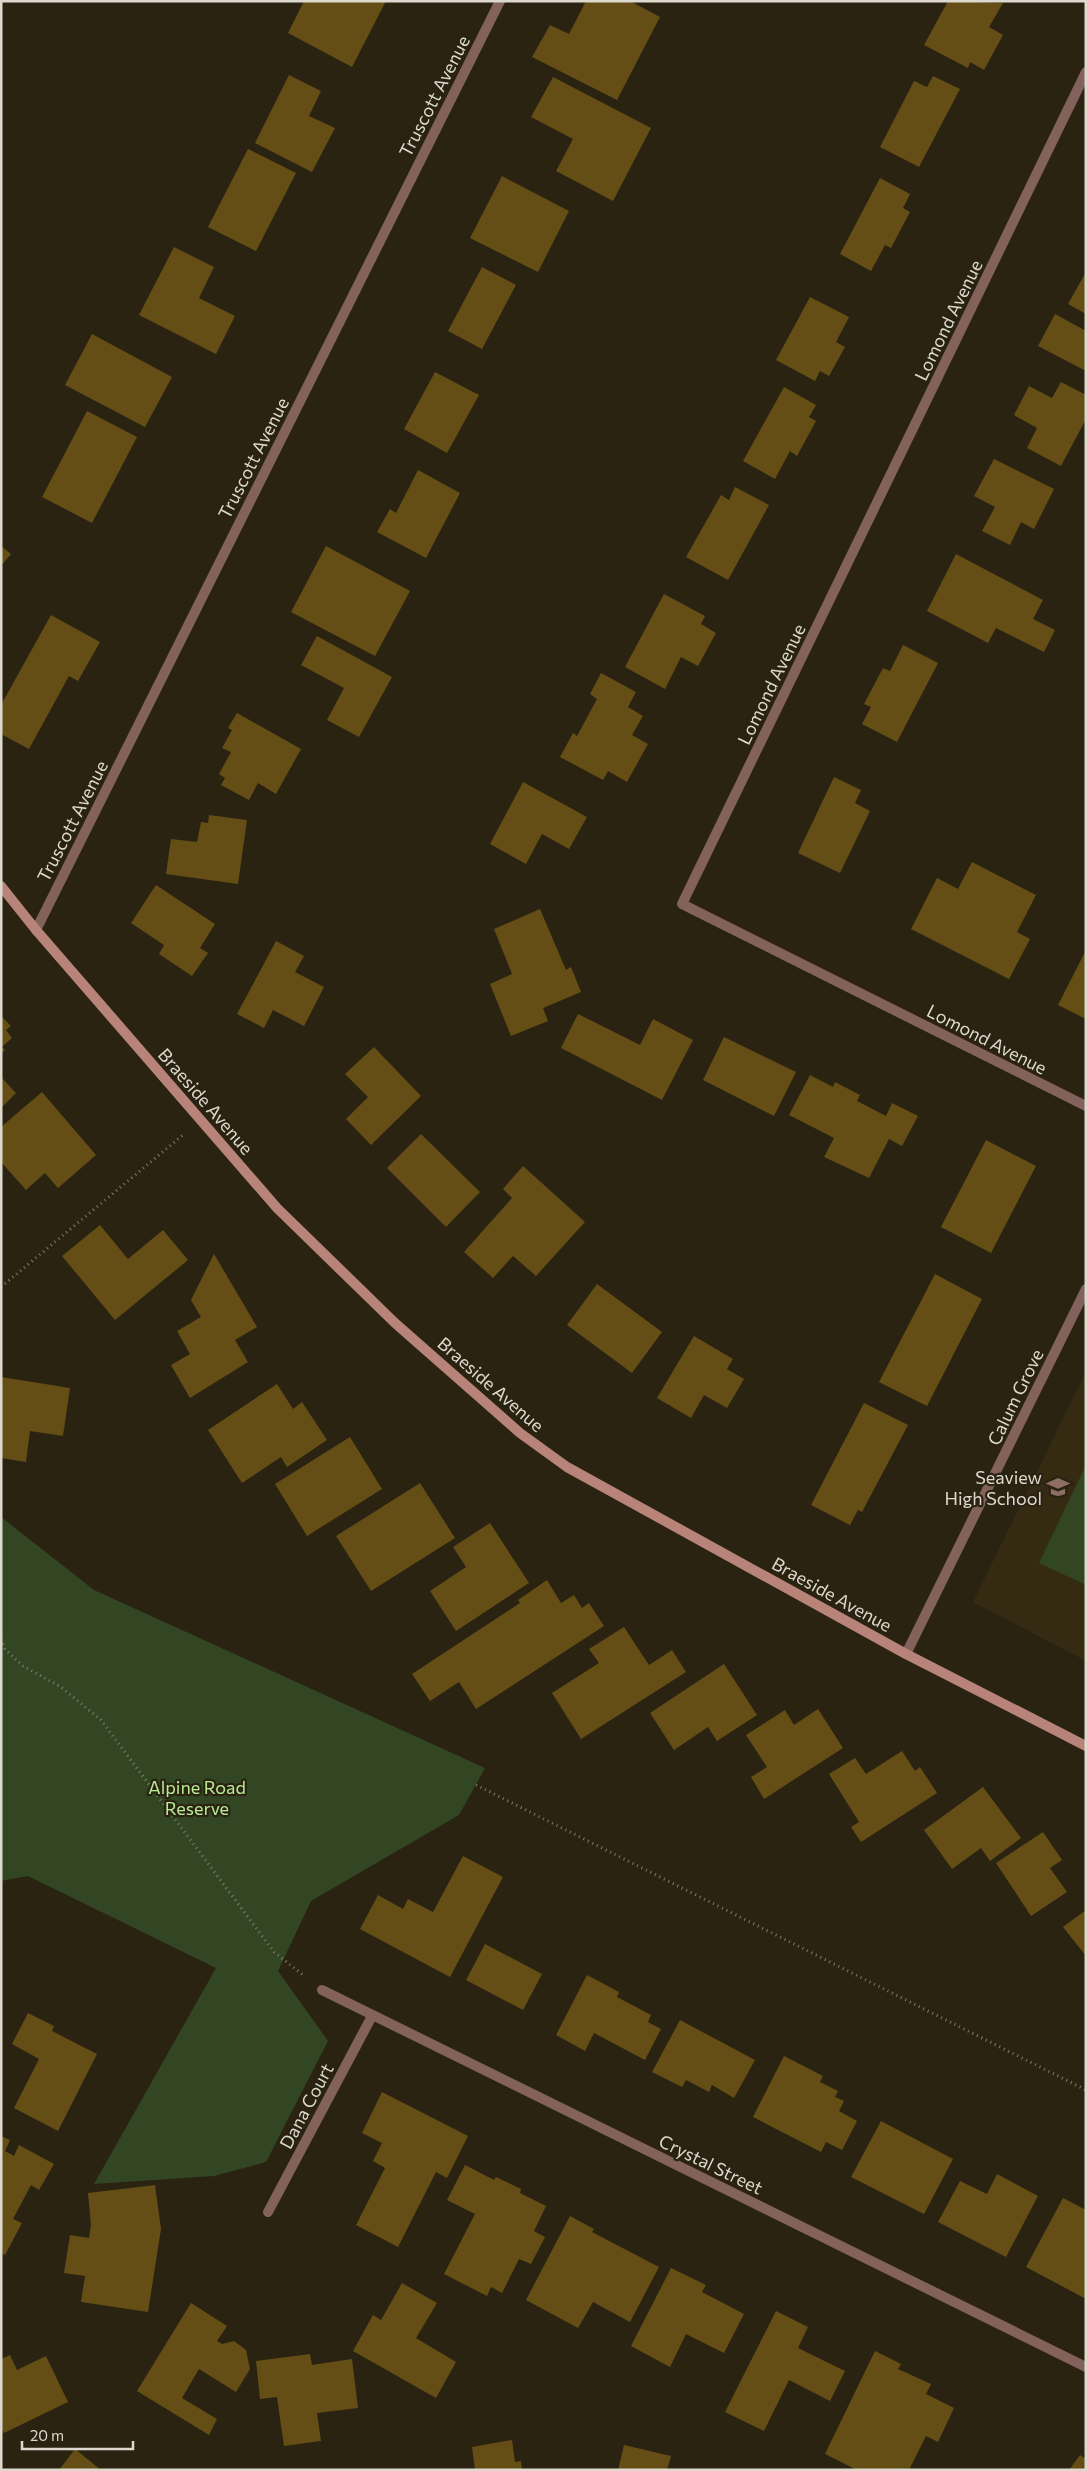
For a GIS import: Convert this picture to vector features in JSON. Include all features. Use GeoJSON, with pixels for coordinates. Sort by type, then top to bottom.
{"type":"FeatureCollection","features":[{"type":"Feature","properties":{"kind":"street","name":"Truscott Avenue"},"geometry":{"type":"LineString","coordinates":[[36,930],[500,1]]}},
{"type":"Feature","properties":{"kind":"street","name":"Lomond Avenue"},"geometry":{"type":"LineString","coordinates":[[1086,72],[682,904],[1086,1106]]}},
{"type":"Feature","properties":{"kind":"street","name":"Braeside Avenue"},"geometry":{"type":"LineString","coordinates":[[1,886],[36,930],[284,1215],[395,1323],[520,1433],[567,1467],[906,1654],[1086,1746]]}},
{"type":"Feature","properties":{"kind":"street","name":"Calum Grove"},"geometry":{"type":"LineString","coordinates":[[906,1654],[1086,1290]]}},
{"type":"Feature","properties":{"kind":"street","name":"Crystal Street"},"geometry":{"type":"LineString","coordinates":[[322,1990],[1086,2367]]}},
{"type":"Feature","properties":{"kind":"street","name":"Dana Court"},"geometry":{"type":"LineString","coordinates":[[268,2212],[372,2016]]}},
{"type":"Feature","properties":{"kind":"path"},"geometry":{"type":"LineString","coordinates":[[1,1286],[201,1120]]}},
{"type":"Feature","properties":{"kind":"path"},"geometry":{"type":"LineString","coordinates":[[1,1639],[5,1649],[23,1666],[61,1687],[101,1720],[274,1952],[322,1990]]}},
{"type":"Feature","properties":{"kind":"path"},"geometry":{"type":"LineString","coordinates":[[476,1785],[1086,2090]]}},
{"type":"Feature","properties":{"kind":"shaded area","name":"Seaview High School"},"geometry":{"type":"Polygon","coordinates":[[[1086,1372],[1086,1661],[973,1602],[1086,1372]]]}},
{"type":"Feature","properties":{"kind":"green space"},"geometry":{"type":"Polygon","coordinates":[[[1086,1465],[1086,1585],[1039,1563],[1086,1465]]]}},
{"type":"Feature","properties":{"kind":"green space","name":"Alpine Road Reserve"},"geometry":{"type":"Polygon","coordinates":[[[1,1517],[94,1590],[485,1768],[459,1815],[311,1901],[278,1971],[328,2041],[266,2162],[214,2176],[94,2184],[216,1968],[28,1876],[1,1881],[1,1517]]]}},
{"type":"Feature","properties":{"kind":"building"},"geometry":{"type":"Polygon","coordinates":[[[304,1],[386,1],[352,67],[288,33],[304,1]]]}},
{"type":"Feature","properties":{"kind":"building"},"geometry":{"type":"Polygon","coordinates":[[[586,1],[630,1],[660,17],[617,100],[532,57],[550,25],[569,34],[586,1]]]}},
{"type":"Feature","properties":{"kind":"building"},"geometry":{"type":"Polygon","coordinates":[[[948,1],[1003,3],[989,27],[1003,35],[984,70],[970,62],[968,68],[924,45],[948,1]]]}},
{"type":"Feature","properties":{"kind":"building"},"geometry":{"type":"Polygon","coordinates":[[[289,75],[321,91],[309,116],[335,128],[312,172],[255,143],[289,75]]]}},
{"type":"Feature","properties":{"kind":"building"},"geometry":{"type":"Polygon","coordinates":[[[933,76],[960,89],[919,167],[880,147],[914,81],[927,87],[933,76]]]}},
{"type":"Feature","properties":{"kind":"building"},"geometry":{"type":"Polygon","coordinates":[[[553,77],[651,128],[613,201],[556,171],[573,139],[531,117],[553,77]]]}},
{"type":"Feature","properties":{"kind":"building"},"geometry":{"type":"Polygon","coordinates":[[[248,149],[296,173],[256,251],[208,227],[248,149]]]}},
{"type":"Feature","properties":{"kind":"building"},"geometry":{"type":"Polygon","coordinates":[[[502,176],[569,211],[538,272],[470,238],[502,176]]]}},
{"type":"Feature","properties":{"kind":"building"},"geometry":{"type":"Polygon","coordinates":[[[880,178],[910,194],[903,208],[910,212],[891,248],[885,245],[871,271],[840,254],[880,178]]]}},
{"type":"Feature","properties":{"kind":"building"},"geometry":{"type":"Polygon","coordinates":[[[174,247],[214,267],[199,298],[235,316],[216,354],[139,315],[174,247]]]}},
{"type":"Feature","properties":{"kind":"building"},"geometry":{"type":"Polygon","coordinates":[[[482,267],[516,285],[482,349],[448,331],[482,267]]]}},
{"type":"Feature","properties":{"kind":"building"},"geometry":{"type":"Polygon","coordinates":[[[1086,272],[1086,314],[1068,304],[1086,272]]]}},
{"type":"Feature","properties":{"kind":"building"},"geometry":{"type":"Polygon","coordinates":[[[810,297],[849,317],[836,342],[845,347],[829,376],[820,371],[815,381],[776,360],[810,297]]]}},
{"type":"Feature","properties":{"kind":"building"},"geometry":{"type":"Polygon","coordinates":[[[1055,314],[1086,331],[1086,371],[1038,346],[1055,314]]]}},
{"type":"Feature","properties":{"kind":"building"},"geometry":{"type":"Polygon","coordinates":[[[92,334],[172,377],[145,427],[65,385],[92,334]]]}},
{"type":"Feature","properties":{"kind":"building"},"geometry":{"type":"Polygon","coordinates":[[[435,372],[479,395],[447,453],[404,429],[435,372]]]}},
{"type":"Feature","properties":{"kind":"building"},"geometry":{"type":"Polygon","coordinates":[[[1061,382],[1086,395],[1086,419],[1061,466],[1027,448],[1037,428],[1014,415],[1029,386],[1052,398],[1061,382]]]}},
{"type":"Feature","properties":{"kind":"building"},"geometry":{"type":"Polygon","coordinates":[[[784,387],[816,405],[809,417],[816,421],[797,456],[790,451],[775,479],[743,461],[784,387]]]}},
{"type":"Feature","properties":{"kind":"building"},"geometry":{"type":"Polygon","coordinates":[[[87,411],[137,437],[92,523],[42,497],[87,411]]]}},
{"type":"Feature","properties":{"kind":"building"},"geometry":{"type":"Polygon","coordinates":[[[994,459],[1054,489],[1034,529],[1021,522],[1010,545],[982,531],[995,507],[974,496],[994,459]]]}},
{"type":"Feature","properties":{"kind":"building"},"geometry":{"type":"Polygon","coordinates":[[[418,470],[460,493],[426,558],[377,532],[390,509],[396,513],[418,470]]]}},
{"type":"Feature","properties":{"kind":"building"},"geometry":{"type":"Polygon","coordinates":[[[735,487],[769,505],[728,580],[686,557],[721,495],[729,500],[735,487]]]}},
{"type":"Feature","properties":{"kind":"building"},"geometry":{"type":"Polygon","coordinates":[[[1,546],[11,554],[1,566],[1,546]]]}},
{"type":"Feature","properties":{"kind":"building"},"geometry":{"type":"Polygon","coordinates":[[[326,546],[410,591],[375,656],[291,612],[326,546]]]}},
{"type":"Feature","properties":{"kind":"building"},"geometry":{"type":"Polygon","coordinates":[[[956,554],[1043,600],[1033,619],[1055,630],[1044,652],[996,628],[988,643],[927,611],[956,554]]]}},
{"type":"Feature","properties":{"kind":"building"},"geometry":{"type":"Polygon","coordinates":[[[664,594],[705,616],[701,624],[716,633],[698,666],[681,657],[665,689],[625,667],[664,594]]]}},
{"type":"Feature","properties":{"kind":"building"},"geometry":{"type":"Polygon","coordinates":[[[51,615],[100,642],[78,681],[69,676],[29,749],[1,734],[1,705],[51,615]]]}},
{"type":"Feature","properties":{"kind":"building"},"geometry":{"type":"Polygon","coordinates":[[[317,636],[392,677],[359,737],[327,720],[344,688],[301,665],[317,636]]]}},
{"type":"Feature","properties":{"kind":"building"},"geometry":{"type":"Polygon","coordinates":[[[903,645],[938,663],[897,742],[862,724],[871,707],[864,704],[883,668],[890,671],[903,645]]]}},
{"type":"Feature","properties":{"kind":"building"},"geometry":{"type":"Polygon","coordinates":[[[601,673],[636,692],[628,707],[643,716],[632,735],[648,744],[627,782],[608,771],[603,780],[560,757],[573,733],[577,736],[597,699],[590,694],[601,673]]]}},
{"type":"Feature","properties":{"kind":"building"},"geometry":{"type":"Polygon","coordinates":[[[237,713],[301,749],[276,794],[258,783],[249,800],[221,785],[225,778],[219,774],[231,752],[222,748],[232,730],[228,728],[237,713]]]}},
{"type":"Feature","properties":{"kind":"building"},"geometry":{"type":"Polygon","coordinates":[[[834,777],[861,790],[855,803],[870,811],[840,873],[798,853],[834,777]]]}},
{"type":"Feature","properties":{"kind":"building"},"geometry":{"type":"Polygon","coordinates":[[[523,782],[587,817],[569,849],[542,834],[526,864],[490,844],[523,782]]]}},
{"type":"Feature","properties":{"kind":"building"},"geometry":{"type":"Polygon","coordinates":[[[209,815],[247,820],[238,884],[166,874],[171,839],[197,842],[201,822],[208,823],[209,815]]]}},
{"type":"Feature","properties":{"kind":"building"},"geometry":{"type":"Polygon","coordinates":[[[972,862],[1036,895],[1017,932],[1030,939],[1009,979],[911,929],[937,878],[958,889],[972,862]]]}},
{"type":"Feature","properties":{"kind":"building"},"geometry":{"type":"Polygon","coordinates":[[[156,885],[215,924],[200,948],[208,953],[192,976],[159,954],[164,945],[131,923],[156,885]]]}},
{"type":"Feature","properties":{"kind":"building"},"geometry":{"type":"Polygon","coordinates":[[[540,909],[566,970],[571,967],[581,992],[543,1008],[548,1021],[511,1036],[490,984],[512,974],[494,929],[540,909]]]}},
{"type":"Feature","properties":{"kind":"building"},"geometry":{"type":"Polygon","coordinates":[[[276,941],[304,956],[295,972],[324,987],[304,1026],[273,1010],[264,1028],[237,1014],[276,941]]]}},
{"type":"Feature","properties":{"kind":"building"},"geometry":{"type":"Polygon","coordinates":[[[1086,950],[1086,1019],[1058,1005],[1086,950]]]}},
{"type":"Feature","properties":{"kind":"building"},"geometry":{"type":"Polygon","coordinates":[[[578,1014],[640,1045],[653,1019],[693,1040],[662,1100],[561,1048],[578,1014]]]}},
{"type":"Feature","properties":{"kind":"building"},"geometry":{"type":"Polygon","coordinates":[[[1,1016],[11,1026],[6,1030],[12,1038],[2,1047],[5,1050],[1,1054],[1,1016]]]}},
{"type":"Feature","properties":{"kind":"building"},"geometry":{"type":"Polygon","coordinates":[[[724,1037],[796,1072],[774,1116],[703,1080],[724,1037]]]}},
{"type":"Feature","properties":{"kind":"building"},"geometry":{"type":"Polygon","coordinates":[[[374,1047],[421,1096],[371,1145],[346,1119],[368,1097],[345,1074],[374,1047]]]}},
{"type":"Feature","properties":{"kind":"building"},"geometry":{"type":"Polygon","coordinates":[[[810,1075],[833,1087],[835,1082],[860,1095],[857,1101],[886,1116],[892,1103],[918,1116],[902,1146],[889,1139],[869,1178],[824,1157],[834,1138],[789,1115],[810,1075]]]}},
{"type":"Feature","properties":{"kind":"building"},"geometry":{"type":"Polygon","coordinates":[[[1,1077],[16,1093],[1,1108],[1,1077]]]}},
{"type":"Feature","properties":{"kind":"building"},"geometry":{"type":"Polygon","coordinates":[[[42,1092],[96,1155],[58,1188],[45,1173],[26,1190],[1,1162],[1,1127],[42,1092]]]}},
{"type":"Feature","properties":{"kind":"building"},"geometry":{"type":"Polygon","coordinates":[[[421,1134],[480,1192],[446,1227],[387,1168],[421,1134]]]}},
{"type":"Feature","properties":{"kind":"building"},"geometry":{"type":"Polygon","coordinates":[[[986,1140],[1036,1166],[991,1253],[941,1227],[986,1140]]]}},
{"type":"Feature","properties":{"kind":"building"},"geometry":{"type":"Polygon","coordinates":[[[523,1166],[585,1222],[536,1276],[513,1256],[493,1278],[464,1252],[512,1198],[503,1189],[523,1166]]]}},
{"type":"Feature","properties":{"kind":"building"},"geometry":{"type":"Polygon","coordinates":[[[100,1225],[128,1259],[163,1230],[188,1260],[115,1320],[62,1256],[100,1225]]]}},
{"type":"Feature","properties":{"kind":"building"},"geometry":{"type":"Polygon","coordinates":[[[214,1254],[257,1327],[235,1340],[248,1362],[190,1398],[171,1365],[190,1354],[177,1331],[201,1317],[191,1300],[214,1254]]]}},
{"type":"Feature","properties":{"kind":"building"},"geometry":{"type":"Polygon","coordinates":[[[935,1274],[982,1299],[927,1406],[879,1382],[935,1274]]]}},
{"type":"Feature","properties":{"kind":"building"},"geometry":{"type":"Polygon","coordinates":[[[597,1284],[662,1332],[632,1373],[567,1325],[597,1284]]]}},
{"type":"Feature","properties":{"kind":"building"},"geometry":{"type":"Polygon","coordinates":[[[694,1336],[733,1359],[727,1369],[744,1379],[727,1408],[704,1395],[691,1418],[657,1398],[694,1336]]]}},
{"type":"Feature","properties":{"kind":"building"},"geometry":{"type":"Polygon","coordinates":[[[1,1377],[70,1388],[63,1436],[30,1431],[26,1462],[1,1458],[1,1377]]]}},
{"type":"Feature","properties":{"kind":"building"},"geometry":{"type":"Polygon","coordinates":[[[277,1384],[293,1409],[302,1402],[327,1440],[287,1467],[281,1457],[242,1483],[208,1430],[277,1384]]]}},
{"type":"Feature","properties":{"kind":"building"},"geometry":{"type":"Polygon","coordinates":[[[864,1403],[908,1425],[862,1512],[858,1510],[850,1525],[811,1505],[864,1403]]]}},
{"type":"Feature","properties":{"kind":"building"},"geometry":{"type":"Polygon","coordinates":[[[350,1437],[382,1489],[307,1536],[275,1484],[350,1437]]]}},
{"type":"Feature","properties":{"kind":"building"},"geometry":{"type":"Polygon","coordinates":[[[420,1483],[455,1538],[371,1591],[336,1536],[420,1483]]]}},
{"type":"Feature","properties":{"kind":"building"},"geometry":{"type":"Polygon","coordinates":[[[490,1523],[529,1583],[456,1631],[430,1591],[466,1567],[453,1547],[490,1523]]]}},
{"type":"Feature","properties":{"kind":"building"},"geometry":{"type":"Polygon","coordinates":[[[547,1580],[561,1603],[574,1595],[582,1608],[589,1603],[604,1626],[476,1709],[459,1682],[430,1701],[412,1674],[520,1603],[518,1600],[547,1580]]]}},
{"type":"Feature","properties":{"kind":"building"},"geometry":{"type":"Polygon","coordinates":[[[624,1627],[649,1665],[672,1650],[686,1672],[581,1739],[552,1693],[599,1663],[589,1649],[624,1627]]]}},
{"type":"Feature","properties":{"kind":"building"},"geometry":{"type":"Polygon","coordinates":[[[724,1664],[757,1715],[717,1741],[708,1727],[674,1750],[650,1713],[724,1664]]]}},
{"type":"Feature","properties":{"kind":"building"},"geometry":{"type":"Polygon","coordinates":[[[818,1709],[843,1748],[764,1799],[751,1777],[767,1767],[746,1735],[785,1710],[794,1725],[818,1709]]]}},
{"type":"Feature","properties":{"kind":"building"},"geometry":{"type":"Polygon","coordinates":[[[902,1751],[915,1771],[920,1767],[937,1793],[861,1842],[851,1827],[859,1822],[829,1774],[855,1758],[866,1774],[902,1751]]]}},
{"type":"Feature","properties":{"kind":"building"},"geometry":{"type":"Polygon","coordinates":[[[983,1787],[1021,1838],[990,1861],[981,1848],[952,1869],[924,1830],[983,1787]]]}},
{"type":"Feature","properties":{"kind":"building"},"geometry":{"type":"Polygon","coordinates":[[[1043,1832],[1062,1860],[1050,1868],[1067,1892],[1031,1916],[996,1863],[1043,1832]]]}},
{"type":"Feature","properties":{"kind":"building"},"geometry":{"type":"Polygon","coordinates":[[[463,1856],[503,1877],[450,1977],[360,1929],[378,1895],[403,1909],[408,1899],[433,1912],[463,1856]]]}},
{"type":"Feature","properties":{"kind":"building"},"geometry":{"type":"Polygon","coordinates":[[[1086,1910],[1086,1956],[1063,1927],[1086,1910]]]}},
{"type":"Feature","properties":{"kind":"building"},"geometry":{"type":"Polygon","coordinates":[[[485,1944],[542,1974],[523,2010],[466,1980],[485,1944]]]}},
{"type":"Feature","properties":{"kind":"building"},"geometry":{"type":"Polygon","coordinates":[[[587,1975],[619,1992],[617,1997],[651,2015],[648,2022],[661,2029],[645,2060],[594,2033],[585,2051],[556,2035],[587,1975]]]}},
{"type":"Feature","properties":{"kind":"building"},"geometry":{"type":"Polygon","coordinates":[[[28,2013],[54,2026],[52,2031],[97,2054],[58,2131],[14,2108],[39,2059],[12,2044],[28,2013]]]}},
{"type":"Feature","properties":{"kind":"building"},"geometry":{"type":"Polygon","coordinates":[[[680,2020],[755,2060],[734,2098],[712,2085],[709,2092],[686,2080],[682,2087],[652,2072],[680,2020]]]}},
{"type":"Feature","properties":{"kind":"building"},"geometry":{"type":"Polygon","coordinates":[[[784,2056],[823,2076],[820,2082],[838,2091],[835,2097],[844,2101],[839,2111],[857,2121],[842,2150],[826,2142],[821,2152],[753,2117],[784,2056]]]}},
{"type":"Feature","properties":{"kind":"building"},"geometry":{"type":"Polygon","coordinates":[[[382,2092],[468,2136],[447,2178],[436,2172],[398,2247],[356,2225],[385,2168],[373,2161],[382,2143],[362,2133],[382,2092]]]}},
{"type":"Feature","properties":{"kind":"building"},"geometry":{"type":"Polygon","coordinates":[[[881,2121],[953,2159],[924,2214],[851,2177],[881,2121]]]}},
{"type":"Feature","properties":{"kind":"building"},"geometry":{"type":"Polygon","coordinates":[[[1,2136],[10,2140],[5,2151],[14,2156],[19,2145],[54,2164],[39,2190],[31,2185],[13,2219],[22,2223],[5,2255],[1,2253],[1,2136]]]}},
{"type":"Feature","properties":{"kind":"building"},"geometry":{"type":"Polygon","coordinates":[[[465,2165],[494,2180],[496,2177],[521,2189],[520,2193],[546,2206],[534,2231],[545,2237],[531,2264],[519,2259],[502,2293],[491,2287],[487,2296],[444,2274],[475,2214],[447,2200],[465,2165]]]}},
{"type":"Feature","properties":{"kind":"building"},"geometry":{"type":"Polygon","coordinates":[[[997,2174],[1038,2196],[1006,2257],[938,2222],[960,2181],[987,2194],[997,2174]]]}},
{"type":"Feature","properties":{"kind":"building"},"geometry":{"type":"Polygon","coordinates":[[[155,2185],[161,2229],[148,2312],[81,2302],[85,2276],[64,2273],[70,2235],[89,2238],[91,2225],[88,2193],[155,2185]]]}},
{"type":"Feature","properties":{"kind":"building"},"geometry":{"type":"Polygon","coordinates":[[[1063,2198],[1086,2210],[1086,2299],[1026,2267],[1063,2198]]]}},
{"type":"Feature","properties":{"kind":"building"},"geometry":{"type":"Polygon","coordinates":[[[570,2216],[594,2229],[592,2232],[659,2267],[630,2322],[593,2302],[578,2328],[526,2300],[570,2216]]]}},
{"type":"Feature","properties":{"kind":"building"},"geometry":{"type":"Polygon","coordinates":[[[671,2268],[706,2285],[702,2292],[744,2314],[724,2353],[686,2334],[670,2367],[631,2346],[671,2268]]]}},
{"type":"Feature","properties":{"kind":"building"},"geometry":{"type":"Polygon","coordinates":[[[402,2283],[437,2303],[416,2338],[456,2362],[436,2398],[353,2351],[373,2315],[381,2320],[402,2283]]]}},
{"type":"Feature","properties":{"kind":"building"},"geometry":{"type":"Polygon","coordinates":[[[191,2303],[227,2326],[217,2341],[222,2344],[234,2341],[246,2350],[250,2369],[236,2392],[199,2369],[182,2398],[217,2419],[209,2435],[137,2391],[191,2303]]]}},
{"type":"Feature","properties":{"kind":"building"},"geometry":{"type":"Polygon","coordinates":[[[776,2311],[808,2327],[798,2348],[845,2371],[830,2401],[789,2380],[764,2431],[725,2412],[776,2311]]]}},
{"type":"Feature","properties":{"kind":"building"},"geometry":{"type":"Polygon","coordinates":[[[875,2351],[901,2364],[898,2369],[931,2384],[926,2394],[954,2408],[938,2442],[926,2436],[909,2470],[857,2470],[825,2454],[875,2351]]]}},
{"type":"Feature","properties":{"kind":"building"},"geometry":{"type":"Polygon","coordinates":[[[310,2354],[312,2365],[352,2359],[358,2408],[317,2413],[321,2441],[284,2446],[277,2397],[260,2399],[256,2361],[310,2354]]]}},
{"type":"Feature","properties":{"kind":"building"},"geometry":{"type":"Polygon","coordinates":[[[10,2355],[17,2370],[46,2356],[68,2402],[4,2433],[1,2428],[1,2359],[10,2355]]]}},
{"type":"Feature","properties":{"kind":"building"},"geometry":{"type":"Polygon","coordinates":[[[512,2440],[515,2462],[521,2461],[522,2470],[475,2470],[472,2447],[512,2440]]]}},
{"type":"Feature","properties":{"kind":"building"},"geometry":{"type":"Polygon","coordinates":[[[624,2445],[671,2456],[667,2470],[618,2470],[624,2445]]]}},
{"type":"Feature","properties":{"kind":"building"},"geometry":{"type":"Polygon","coordinates":[[[75,2449],[101,2470],[59,2470],[75,2449]]]}},
{"type":"Feature","properties":{"kind":"building"},"geometry":{"type":"Polygon","coordinates":[[[1080,2455],[1086,2459],[1086,2470],[1069,2470],[1080,2455]]]}},
{"type":"Feature","properties":{"kind":"place","name":"Seaview High School"},"geometry":{"type":"Point","coordinates":[1058,1487]}}]}
